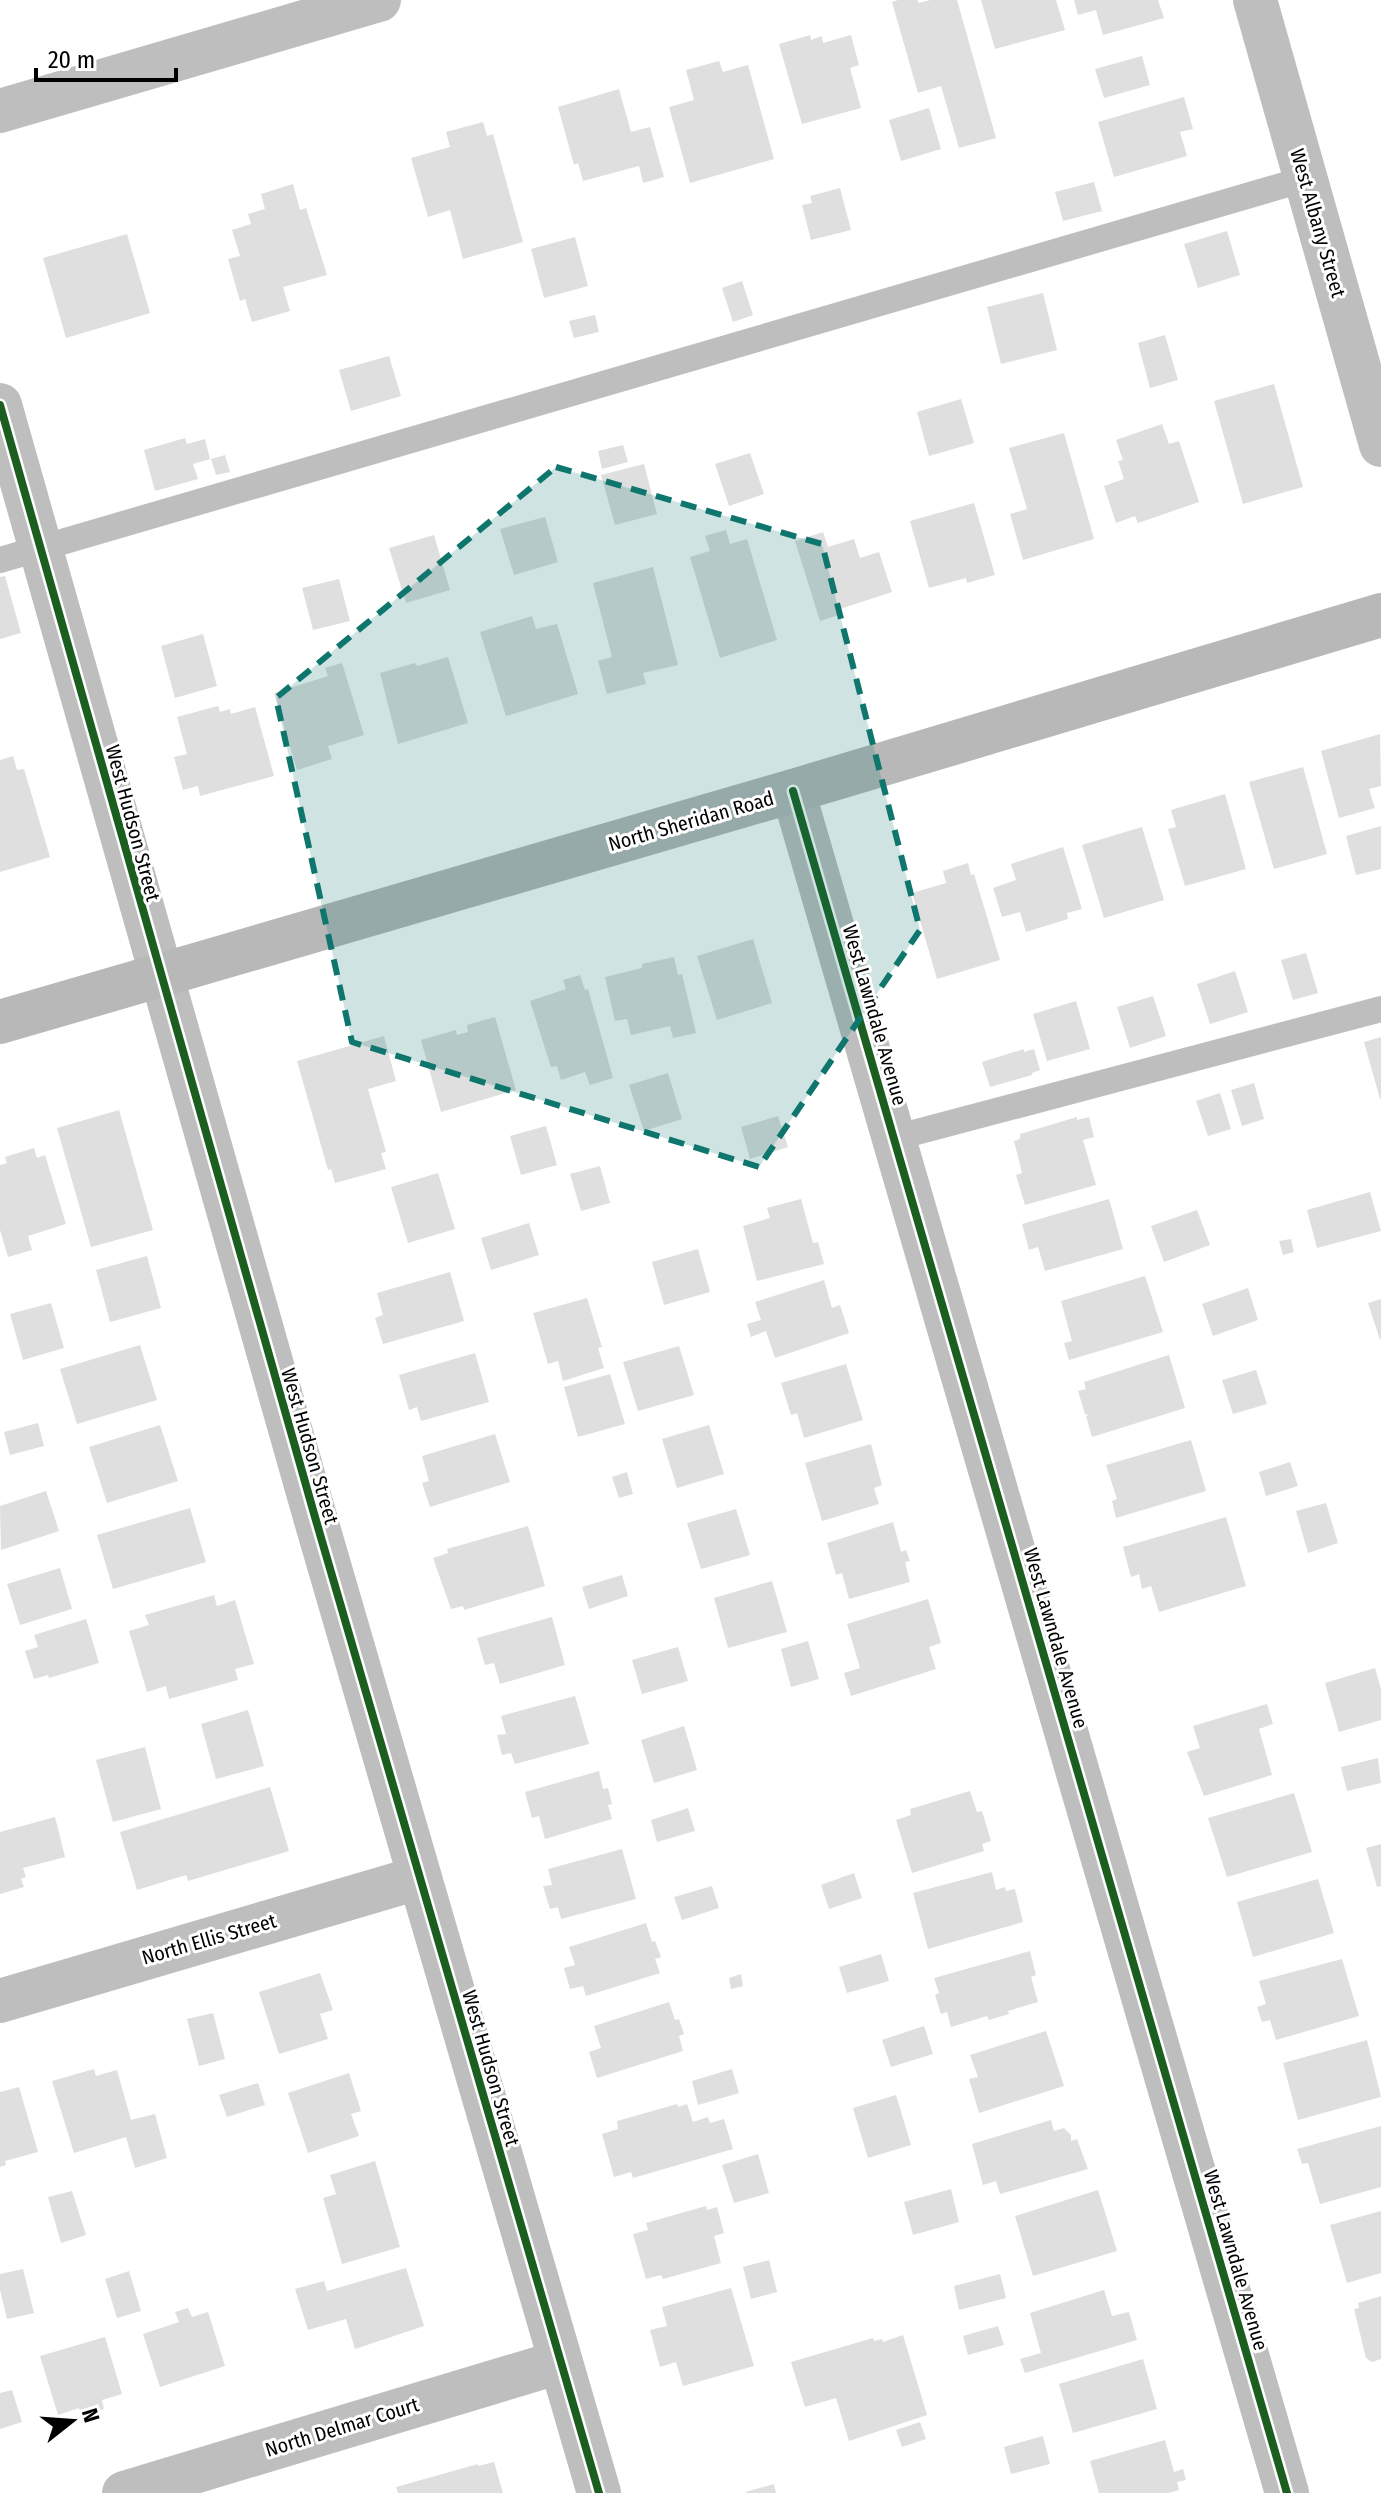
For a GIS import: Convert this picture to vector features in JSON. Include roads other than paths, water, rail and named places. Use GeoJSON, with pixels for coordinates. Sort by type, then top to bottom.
{"type":"FeatureCollection","features":[{"type":"Feature","properties":{"kind":"main road","name":"North Sheridan Road"},"geometry":{"type":"LineString","coordinates":[[0,1022],[793,791],[1381,615]]}},
{"type":"Feature","properties":{"kind":"street"},"geometry":{"type":"LineString","coordinates":[[0,111],[379,0]]}},
{"type":"Feature","properties":{"kind":"street","name":"West Albany Street"},"geometry":{"type":"LineString","coordinates":[[1255,0],[1381,445]]}},
{"type":"Feature","properties":{"kind":"street","name":"West Hudson Street"},"geometry":{"type":"LineString","coordinates":[[0,405],[20,554],[159,977],[418,1878],[599,2493]]}},
{"type":"Feature","properties":{"kind":"street","name":"West Lawndale Avenue"},"geometry":{"type":"LineString","coordinates":[[793,791],[1287,2493]]}},
{"type":"Feature","properties":{"kind":"street","name":"North Ellis Street"},"geometry":{"type":"LineString","coordinates":[[0,2001],[418,1878]]}},
{"type":"Feature","properties":{"kind":"street","name":"North Delmar Court"},"geometry":{"type":"LineString","coordinates":[[124,2493],[560,2362]]}},
{"type":"Feature","properties":{"kind":"lane"},"geometry":{"type":"LineString","coordinates":[[20,554],[1305,179]]}},
{"type":"Feature","properties":{"kind":"lane"},"geometry":{"type":"LineString","coordinates":[[894,1138],[1381,1009]]}}]}
